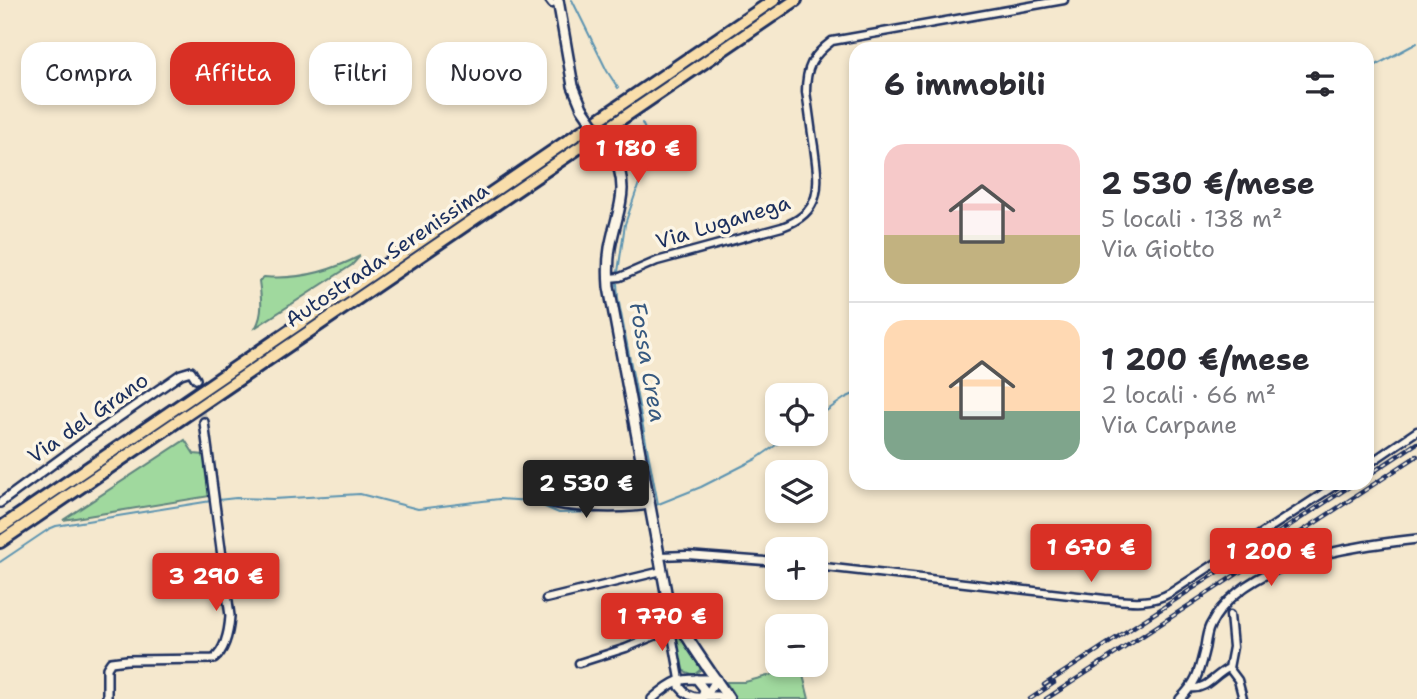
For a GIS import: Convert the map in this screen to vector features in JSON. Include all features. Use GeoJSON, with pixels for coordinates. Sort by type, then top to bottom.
{"type":"FeatureCollection","features":[{"type":"Feature","properties":{"kind":"highway","name":"Autostrada Serenissima"},"geometry":{"type":"LineString","coordinates":[[0,528],[774,0]]}},
{"type":"Feature","properties":{"kind":"highway","name":"Autostrada Serenissima"},"geometry":{"type":"LineString","coordinates":[[0,542],[796,0]]}},
{"type":"Feature","properties":{"kind":"main road"},"geometry":{"type":"LineString","coordinates":[[553,1],[573,86],[582,108],[621,170],[623,190],[610,248],[609,278],[659,556],[671,607],[729,699]]}},
{"type":"Feature","properties":{"kind":"street","name":"Via Luganega"},"geometry":{"type":"LineString","coordinates":[[609,278],[620,277],[657,261],[782,227],[808,212],[814,203],[818,186],[806,79],[818,51],[832,41],[1064,0]]}},
{"type":"Feature","properties":{"kind":"street","name":"Via del Grano"},"geometry":{"type":"LineString","coordinates":[[0,503],[181,373],[191,371],[196,379]]}},
{"type":"Feature","properties":{"kind":"street"},"geometry":{"type":"LineString","coordinates":[[107,699],[107,668],[111,662],[214,659],[224,645],[230,616],[204,422]]}},
{"type":"Feature","properties":{"kind":"street"},"geometry":{"type":"LineString","coordinates":[[1374,460],[1417,431]]}},
{"type":"Feature","properties":{"kind":"street"},"geometry":{"type":"LineString","coordinates":[[828,567],[1105,599],[1152,601],[1170,593],[1328,490]]}},
{"type":"Feature","properties":{"kind":"street"},"geometry":{"type":"LineString","coordinates":[[526,494],[551,503],[570,506],[631,508],[650,505]]}},
{"type":"Feature","properties":{"kind":"street"},"geometry":{"type":"LineString","coordinates":[[1180,699],[1191,688],[1200,668],[1209,628],[1226,602],[1242,588],[1282,568],[1345,548],[1417,539]]}},
{"type":"Feature","properties":{"kind":"street"},"geometry":{"type":"LineString","coordinates":[[659,556],[687,555],[765,561]]}},
{"type":"Feature","properties":{"kind":"street"},"geometry":{"type":"LineString","coordinates":[[545,599],[662,570]]}},
{"type":"Feature","properties":{"kind":"street"},"geometry":{"type":"LineString","coordinates":[[1230,615],[1233,646],[1229,668],[1238,680],[1243,699]]}},
{"type":"Feature","properties":{"kind":"street"},"geometry":{"type":"LineString","coordinates":[[579,663],[626,648],[670,626],[680,687],[686,694],[695,697],[717,696],[723,699]]}},
{"type":"Feature","properties":{"kind":"street"},"geometry":{"type":"LineString","coordinates":[[696,679],[703,670],[703,659]]}},
{"type":"Feature","properties":{"kind":"street"},"geometry":{"type":"LineString","coordinates":[[1191,688],[1203,686],[1229,668]]}},
{"type":"Feature","properties":{"kind":"street"},"geometry":{"type":"LineString","coordinates":[[696,679],[704,688],[703,697]]}},
{"type":"Feature","properties":{"kind":"street"},"geometry":{"type":"LineString","coordinates":[[703,697],[717,679]]}},
{"type":"Feature","properties":{"kind":"street"},"geometry":{"type":"LineString","coordinates":[[652,699],[680,680],[717,679]]}},
{"type":"Feature","properties":{"kind":"green space"},"geometry":{"type":"Polygon","coordinates":[[[360,256],[352,265],[256,327],[261,310],[259,281],[264,277],[314,274],[360,256]]]}},
{"type":"Feature","properties":{"kind":"green space"},"geometry":{"type":"Polygon","coordinates":[[[185,440],[194,454],[205,455],[210,496],[63,520],[185,440]]]}},
{"type":"Feature","properties":{"kind":"green space"},"geometry":{"type":"Polygon","coordinates":[[[674,623],[700,664],[700,670],[694,675],[681,668],[674,623]]]}},
{"type":"Feature","properties":{"kind":"green space"},"geometry":{"type":"Polygon","coordinates":[[[765,677],[804,677],[809,699],[736,699],[726,682],[745,682],[765,677]]]}},
{"type":"Feature","properties":{"kind":"waterway","name":"Fossa Crea"},"geometry":{"type":"LineString","coordinates":[[572,0],[618,88]]}},
{"type":"Feature","properties":{"kind":"waterway","name":"Fossa Crea"},"geometry":{"type":"LineString","coordinates":[[1374,66],[1417,43]]}},
{"type":"Feature","properties":{"kind":"waterway","name":"Fossa Crea"},"geometry":{"type":"LineString","coordinates":[[618,272],[625,224],[647,160],[648,136],[642,123]]}},
{"type":"Feature","properties":{"kind":"waterway","name":"Fossa Crea"},"geometry":{"type":"LineString","coordinates":[[617,283],[658,504]]}},
{"type":"Feature","properties":{"kind":"waterway","name":"Fossa Crea"},"geometry":{"type":"LineString","coordinates":[[828,410],[849,396]]}},
{"type":"Feature","properties":{"kind":"waterway","name":"Fossa Crea"},"geometry":{"type":"LineString","coordinates":[[656,505],[701,487],[756,459],[775,446]]}},
{"type":"Feature","properties":{"kind":"waterway"},"geometry":{"type":"LineString","coordinates":[[218,500],[360,494],[418,509],[499,499],[531,501],[559,513],[642,511]]}},
{"type":"Feature","properties":{"kind":"waterway"},"geometry":{"type":"LineString","coordinates":[[0,562],[56,526],[211,501]]}},
{"type":"Feature","properties":{"kind":"tunnel"},"geometry":{"type":"LineString","coordinates":[[196,379],[204,422]]}},
{"type":"Feature","properties":{"kind":"railway"},"geometry":{"type":"LineString","coordinates":[[1374,471],[1417,443]]}},
{"type":"Feature","properties":{"kind":"railway"},"geometry":{"type":"LineString","coordinates":[[1374,484],[1417,456]]}},
{"type":"Feature","properties":{"kind":"railway"},"geometry":{"type":"LineString","coordinates":[[1044,685],[1344,490]]}},
{"type":"Feature","properties":{"kind":"railway"},"geometry":{"type":"LineString","coordinates":[[1046,699],[1365,490]]}},
{"type":"Feature","properties":{"kind":"railway"},"geometry":{"type":"LineString","coordinates":[[1030,699],[1054,683]]}}]}
